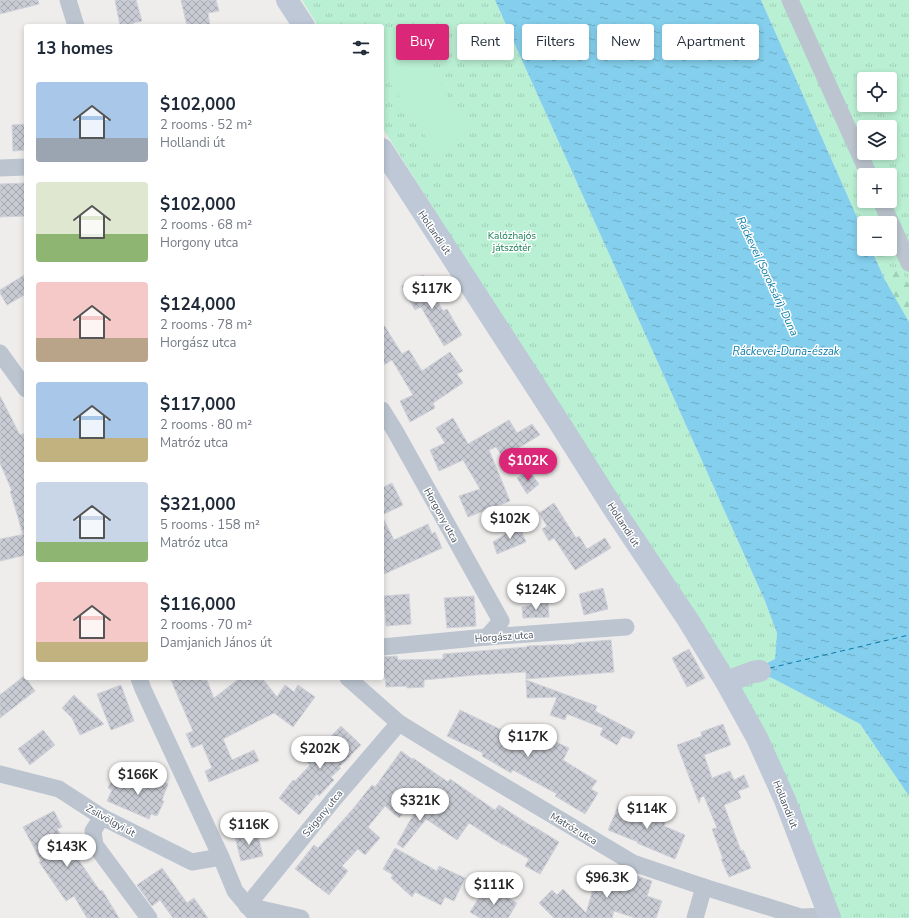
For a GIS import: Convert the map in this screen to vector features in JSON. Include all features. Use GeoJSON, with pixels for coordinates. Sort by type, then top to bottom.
{"type":"FeatureCollection","features":[{"type":"Feature","properties":{"kind":"street"},"geometry":{"type":"LineString","coordinates":[[68,0],[75,24]]}},
{"type":"Feature","properties":{"kind":"street"},"geometry":{"type":"LineString","coordinates":[[287,0],[303,24]]}},
{"type":"Feature","properties":{"kind":"street"},"geometry":{"type":"LineString","coordinates":[[790,0],[866,168]]}},
{"type":"Feature","properties":{"kind":"street","name":"Hollandi út"},"geometry":{"type":"LineString","coordinates":[[384,152],[558,420],[619,518],[688,620],[726,682],[758,738],[779,786],[830,917]]}},
{"type":"Feature","properties":{"kind":"street"},"geometry":{"type":"LineString","coordinates":[[0,168],[24,167]]}},
{"type":"Feature","properties":{"kind":"street"},"geometry":{"type":"LineString","coordinates":[[884,208],[909,263]]}},
{"type":"Feature","properties":{"kind":"street"},"geometry":{"type":"LineString","coordinates":[[0,353],[24,386]]}},
{"type":"Feature","properties":{"kind":"street","name":"Horgony utca"},"geometry":{"type":"LineString","coordinates":[[384,413],[510,635]]}},
{"type":"Feature","properties":{"kind":"street"},"geometry":{"type":"LineString","coordinates":[[487,637],[501,621]]}},
{"type":"Feature","properties":{"kind":"street","name":"Horgász utca"},"geometry":{"type":"LineString","coordinates":[[384,647],[510,635],[626,628]]}},
{"type":"Feature","properties":{"kind":"street"},"geometry":{"type":"LineString","coordinates":[[726,682],[760,671]]}},
{"type":"Feature","properties":{"kind":"street"},"geometry":{"type":"LineString","coordinates":[[140,680],[221,857],[235,891],[252,912],[301,918]]}},
{"type":"Feature","properties":{"kind":"street","name":"Matróz utca"},"geometry":{"type":"LineString","coordinates":[[350,680],[399,723],[633,863],[704,887],[801,916],[830,917]]}},
{"type":"Feature","properties":{"kind":"street","name":"Szigony utca"},"geometry":{"type":"LineString","coordinates":[[252,912],[334,799],[399,723]]}},
{"type":"Feature","properties":{"kind":"street","name":"Zsilvölgyi út"},"geometry":{"type":"LineString","coordinates":[[0,774],[59,789],[102,817],[192,862],[221,857]]}},
{"type":"Feature","properties":{"kind":"street"},"geometry":{"type":"LineString","coordinates":[[102,817],[93,831],[95,845],[149,918]]}},
{"type":"Feature","properties":{"kind":"street"},"geometry":{"type":"LineString","coordinates":[[694,918],[704,887]]}},
{"type":"Feature","properties":{"kind":"green space","name":"Kalózhajós játszótér"},"geometry":{"type":"Polygon","coordinates":[[[302,0],[495,0],[506,24],[457,24],[457,60],[514,60],[514,42],[765,601],[777,633],[775,659],[759,667],[763,675],[772,678],[860,724],[909,796],[909,918],[830,918],[785,800],[592,460],[384,130],[384,24],[317,24],[302,0]]]}},
{"type":"Feature","properties":{"kind":"green space"},"geometry":{"type":"Polygon","coordinates":[[[761,0],[909,0],[909,285],[900,268],[885,280],[874,256],[897,256],[897,216],[857,217],[761,0]]]}},
{"type":"Feature","properties":{"kind":"green space"},"geometry":{"type":"Polygon","coordinates":[[[396,29],[396,60],[424,60],[470,130],[436,152],[384,74],[384,38],[396,29]]]}},
{"type":"Feature","properties":{"kind":"green space"},"geometry":{"type":"Polygon","coordinates":[[[909,144],[909,165],[901,147],[909,144]]]}},
{"type":"Feature","properties":{"kind":"green space"},"geometry":{"type":"Polygon","coordinates":[[[900,268],[909,285],[909,322],[885,280],[900,268]]]}},
{"type":"Feature","properties":{"kind":"water","name":"Ráckevei-Duna-észak"},"geometry":{"type":"Polygon","coordinates":[[[495,0],[761,0],[857,217],[857,256],[874,256],[885,280],[909,322],[909,796],[860,724],[772,678],[763,675],[759,667],[775,659],[777,633],[765,601],[514,42],[514,24],[506,24],[495,0]]]}},
{"type":"Feature","properties":{"kind":"building"},"geometry":{"type":"Polygon","coordinates":[[[0,0],[38,0],[39,4],[0,14],[0,0]]]}},
{"type":"Feature","properties":{"kind":"building"},"geometry":{"type":"Polygon","coordinates":[[[115,0],[136,0],[142,21],[133,24],[120,24],[115,0]]]}},
{"type":"Feature","properties":{"kind":"building"},"geometry":{"type":"Polygon","coordinates":[[[181,0],[216,0],[219,11],[208,13],[210,24],[187,24],[181,0]]]}},
{"type":"Feature","properties":{"kind":"building"},"geometry":{"type":"Polygon","coordinates":[[[24,124],[24,150],[13,151],[12,125],[24,124]]]}},
{"type":"Feature","properties":{"kind":"building"},"geometry":{"type":"Polygon","coordinates":[[[24,183],[24,216],[0,217],[0,184],[24,183]]]}},
{"type":"Feature","properties":{"kind":"building"},"geometry":{"type":"Polygon","coordinates":[[[24,275],[24,295],[7,305],[0,293],[0,290],[24,275]]]}},
{"type":"Feature","properties":{"kind":"building"},"geometry":{"type":"Polygon","coordinates":[[[423,275],[443,311],[447,309],[462,335],[444,346],[421,307],[415,310],[402,286],[423,275]]]}},
{"type":"Feature","properties":{"kind":"building"},"geometry":{"type":"Polygon","coordinates":[[[384,325],[402,354],[409,350],[422,371],[450,352],[463,371],[457,374],[463,383],[433,403],[435,408],[410,422],[400,401],[413,395],[392,360],[384,365],[384,325]]]}},
{"type":"Feature","properties":{"kind":"building"},"geometry":{"type":"Polygon","coordinates":[[[0,396],[20,435],[24,434],[24,534],[10,491],[12,491],[0,463],[0,396]]]}},
{"type":"Feature","properties":{"kind":"building"},"geometry":{"type":"Polygon","coordinates":[[[453,418],[468,444],[509,420],[517,433],[532,424],[540,435],[503,457],[496,447],[489,450],[510,501],[468,517],[459,496],[480,489],[463,460],[439,471],[430,450],[445,443],[436,428],[453,418]]]}},
{"type":"Feature","properties":{"kind":"building"},"geometry":{"type":"Polygon","coordinates":[[[528,470],[539,484],[527,494],[517,478],[528,470]]]}},
{"type":"Feature","properties":{"kind":"building"},"geometry":{"type":"Polygon","coordinates":[[[392,483],[403,505],[384,514],[384,487],[392,483]]]}},
{"type":"Feature","properties":{"kind":"building"},"geometry":{"type":"Polygon","coordinates":[[[554,503],[576,538],[579,536],[587,549],[605,538],[611,548],[575,570],[554,538],[549,541],[542,529],[547,526],[539,513],[554,503]]]}},
{"type":"Feature","properties":{"kind":"building"},"geometry":{"type":"Polygon","coordinates":[[[384,520],[394,540],[428,524],[432,534],[435,532],[442,548],[384,574],[384,520]]]}},
{"type":"Feature","properties":{"kind":"building"},"geometry":{"type":"Polygon","coordinates":[[[519,525],[526,542],[497,554],[493,542],[519,525]]]}},
{"type":"Feature","properties":{"kind":"building"},"geometry":{"type":"Polygon","coordinates":[[[24,534],[24,555],[0,561],[0,539],[24,534]]]}},
{"type":"Feature","properties":{"kind":"building"},"geometry":{"type":"Polygon","coordinates":[[[603,588],[608,609],[584,615],[579,594],[603,588]]]}},
{"type":"Feature","properties":{"kind":"building"},"geometry":{"type":"Polygon","coordinates":[[[409,594],[411,624],[386,626],[384,596],[409,594]]]}},
{"type":"Feature","properties":{"kind":"building"},"geometry":{"type":"Polygon","coordinates":[[[474,596],[476,626],[447,628],[444,598],[474,596]]]}},
{"type":"Feature","properties":{"kind":"building"},"geometry":{"type":"Polygon","coordinates":[[[548,601],[549,617],[523,618],[522,607],[548,601]]]}},
{"type":"Feature","properties":{"kind":"building"},"geometry":{"type":"Polygon","coordinates":[[[611,640],[614,672],[526,679],[526,672],[475,675],[424,680],[424,687],[407,688],[407,686],[386,687],[384,677],[384,657],[397,656],[398,660],[443,659],[443,654],[611,640]]]}},
{"type":"Feature","properties":{"kind":"building"},"geometry":{"type":"Polygon","coordinates":[[[689,649],[705,678],[687,687],[672,658],[689,649]]]}},
{"type":"Feature","properties":{"kind":"building"},"geometry":{"type":"Polygon","coordinates":[[[24,676],[24,680],[27,680],[35,691],[0,718],[0,695],[24,676]]]}},
{"type":"Feature","properties":{"kind":"building"},"geometry":{"type":"Polygon","coordinates":[[[171,680],[207,680],[214,698],[237,680],[264,680],[277,697],[285,685],[294,692],[298,685],[315,697],[293,727],[274,713],[223,739],[232,760],[254,750],[259,761],[209,782],[205,771],[212,768],[202,744],[192,748],[186,734],[193,731],[171,680]]]}},
{"type":"Feature","properties":{"kind":"building"},"geometry":{"type":"Polygon","coordinates":[[[526,680],[597,706],[595,711],[635,732],[631,739],[622,736],[617,745],[600,735],[603,728],[567,714],[565,720],[550,715],[557,697],[527,698],[526,680]]]}},
{"type":"Feature","properties":{"kind":"building"},"geometry":{"type":"Polygon","coordinates":[[[121,685],[134,721],[111,730],[97,694],[121,685]]]}},
{"type":"Feature","properties":{"kind":"building"},"geometry":{"type":"Polygon","coordinates":[[[74,695],[104,724],[80,735],[72,718],[62,708],[74,695]]]}},
{"type":"Feature","properties":{"kind":"building"},"geometry":{"type":"Polygon","coordinates":[[[460,710],[508,733],[510,729],[521,735],[527,724],[550,737],[549,739],[569,748],[563,760],[597,781],[591,789],[598,793],[585,814],[555,796],[557,794],[513,770],[511,773],[482,756],[483,753],[447,736],[460,710]]]}},
{"type":"Feature","properties":{"kind":"building"},"geometry":{"type":"Polygon","coordinates":[[[723,724],[731,745],[704,755],[712,778],[730,771],[734,780],[744,775],[749,787],[738,791],[741,798],[724,805],[741,851],[743,850],[751,868],[729,877],[721,859],[723,859],[712,829],[717,828],[704,796],[701,797],[699,803],[677,745],[702,736],[701,732],[723,724]]]}},
{"type":"Feature","properties":{"kind":"building"},"geometry":{"type":"Polygon","coordinates":[[[341,726],[361,745],[331,777],[334,780],[319,796],[317,794],[299,815],[279,798],[293,780],[295,781],[310,765],[306,761],[341,726]]]}},
{"type":"Feature","properties":{"kind":"building"},"geometry":{"type":"Polygon","coordinates":[[[43,730],[55,745],[30,765],[18,749],[43,730]]]}},
{"type":"Feature","properties":{"kind":"building"},"geometry":{"type":"Polygon","coordinates":[[[401,751],[448,782],[450,779],[495,810],[499,805],[559,842],[540,874],[525,866],[529,859],[503,845],[469,823],[457,840],[426,819],[403,848],[397,844],[422,799],[418,796],[399,818],[385,806],[368,827],[380,838],[365,855],[358,849],[342,866],[348,871],[329,895],[295,869],[314,845],[318,848],[372,785],[375,787],[401,751]]]}},
{"type":"Feature","properties":{"kind":"building"},"geometry":{"type":"Polygon","coordinates":[[[114,776],[144,789],[150,776],[168,784],[162,800],[164,801],[157,816],[151,814],[149,819],[107,801],[112,790],[108,788],[114,776]]]}},
{"type":"Feature","properties":{"kind":"building"},"geometry":{"type":"Polygon","coordinates":[[[620,802],[649,814],[652,808],[668,815],[664,826],[685,835],[675,859],[608,830],[620,802]]]}},
{"type":"Feature","properties":{"kind":"building"},"geometry":{"type":"Polygon","coordinates":[[[54,811],[62,827],[57,829],[100,891],[102,890],[119,918],[87,918],[74,896],[66,901],[39,862],[41,861],[23,827],[54,811]]]}},
{"type":"Feature","properties":{"kind":"building"},"geometry":{"type":"Polygon","coordinates":[[[257,832],[263,856],[241,861],[235,837],[257,832]]]}},
{"type":"Feature","properties":{"kind":"building"},"geometry":{"type":"Polygon","coordinates":[[[395,848],[437,871],[439,866],[465,878],[454,901],[445,897],[441,905],[415,892],[412,897],[391,878],[393,875],[383,869],[395,848]]]}},
{"type":"Feature","properties":{"kind":"building"},"geometry":{"type":"Polygon","coordinates":[[[162,868],[187,903],[194,898],[208,918],[173,918],[160,900],[152,906],[137,885],[162,868]]]}},
{"type":"Feature","properties":{"kind":"building"},"geometry":{"type":"Polygon","coordinates":[[[599,869],[636,879],[637,876],[652,881],[647,896],[662,901],[656,918],[635,918],[614,911],[612,918],[554,918],[539,903],[552,890],[557,895],[563,889],[586,913],[599,869]]]}},
{"type":"Feature","properties":{"kind":"building"},"geometry":{"type":"Polygon","coordinates":[[[495,890],[517,903],[508,918],[480,918],[470,912],[482,893],[490,898],[495,890]]]}},
{"type":"Feature","properties":{"kind":"ferry route"},"geometry":{"type":"LineString","coordinates":[[770,668],[909,635]]}},
{"type":"Feature","properties":{"kind":"water label","name":"Ráckevei (Soroksári)-Duna"},"geometry":{"type":"Point","coordinates":[768,276]}}]}
